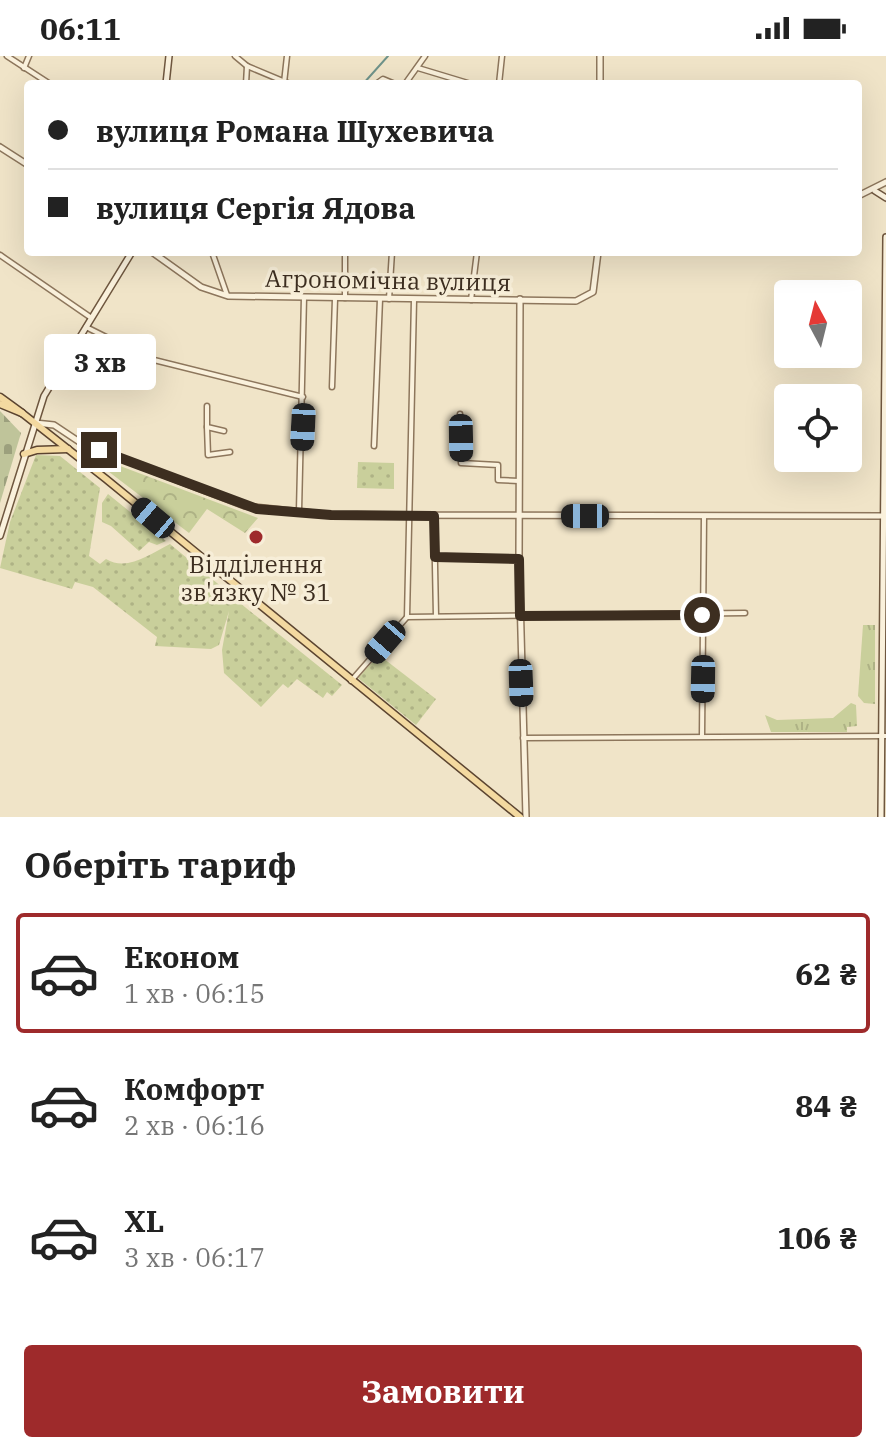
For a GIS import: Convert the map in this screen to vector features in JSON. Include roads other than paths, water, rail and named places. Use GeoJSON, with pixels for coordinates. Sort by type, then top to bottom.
{"type":"FeatureCollection","features":[{"type":"Feature","properties":{"kind":"main road"},"geometry":{"type":"LineString","coordinates":[[0,397],[20,408],[22,413]]}},
{"type":"Feature","properties":{"kind":"main road"},"geometry":{"type":"LineString","coordinates":[[0,404],[34,422],[350,681],[523,817]]}},
{"type":"Feature","properties":{"kind":"main road"},"geometry":{"type":"LineString","coordinates":[[24,454],[68,449]]}},
{"type":"Feature","properties":{"kind":"street"},"geometry":{"type":"LineString","coordinates":[[7,56],[44,80]]}},
{"type":"Feature","properties":{"kind":"street"},"geometry":{"type":"LineString","coordinates":[[24,68],[29,56]]}},
{"type":"Feature","properties":{"kind":"street"},"geometry":{"type":"LineString","coordinates":[[166,80],[169,56]]}},
{"type":"Feature","properties":{"kind":"street"},"geometry":{"type":"LineString","coordinates":[[235,56],[247,66],[280,80]]}},
{"type":"Feature","properties":{"kind":"street"},"geometry":{"type":"LineString","coordinates":[[287,56],[287,80]]}},
{"type":"Feature","properties":{"kind":"street"},"geometry":{"type":"LineString","coordinates":[[408,80],[425,56]]}},
{"type":"Feature","properties":{"kind":"street"},"geometry":{"type":"LineString","coordinates":[[499,80],[502,56]]}},
{"type":"Feature","properties":{"kind":"street"},"geometry":{"type":"LineString","coordinates":[[600,56],[600,80]]}},
{"type":"Feature","properties":{"kind":"street"},"geometry":{"type":"LineString","coordinates":[[246,80],[247,66]]}},
{"type":"Feature","properties":{"kind":"street"},"geometry":{"type":"LineString","coordinates":[[418,68],[458,80]]}},
{"type":"Feature","properties":{"kind":"street"},"geometry":{"type":"LineString","coordinates":[[0,147],[24,162]]}},
{"type":"Feature","properties":{"kind":"street"},"geometry":{"type":"LineString","coordinates":[[862,195],[875,191],[886,182]]}},
{"type":"Feature","properties":{"kind":"street"},"geometry":{"type":"LineString","coordinates":[[875,191],[886,198]]}},
{"type":"Feature","properties":{"kind":"street"},"geometry":{"type":"LineString","coordinates":[[881,817],[884,795],[886,237]]}},
{"type":"Feature","properties":{"kind":"street"},"geometry":{"type":"LineString","coordinates":[[0,255],[90,317]]}},
{"type":"Feature","properties":{"kind":"street"},"geometry":{"type":"LineString","coordinates":[[0,536],[44,396],[129,256]]}},
{"type":"Feature","properties":{"kind":"street","name":"Агрономічна вулиця"},"geometry":{"type":"LineString","coordinates":[[158,256],[201,287],[228,296],[576,301],[591,295],[597,281],[598,256]]}},
{"type":"Feature","properties":{"kind":"street"},"geometry":{"type":"LineString","coordinates":[[213,256],[228,296]]}},
{"type":"Feature","properties":{"kind":"street"},"geometry":{"type":"LineString","coordinates":[[345,256],[345,298]]}},
{"type":"Feature","properties":{"kind":"street"},"geometry":{"type":"LineString","coordinates":[[389,299],[392,256]]}},
{"type":"Feature","properties":{"kind":"street"},"geometry":{"type":"LineString","coordinates":[[471,300],[476,256]]}},
{"type":"Feature","properties":{"kind":"street"},"geometry":{"type":"LineString","coordinates":[[299,513],[304,297]]}},
{"type":"Feature","properties":{"kind":"street"},"geometry":{"type":"LineString","coordinates":[[332,387],[335,299]]}},
{"type":"Feature","properties":{"kind":"street"},"geometry":{"type":"LineString","coordinates":[[374,446],[380,299]]}},
{"type":"Feature","properties":{"kind":"street"},"geometry":{"type":"LineString","coordinates":[[520,299],[519,559],[523,817]]}},
{"type":"Feature","properties":{"kind":"street"},"geometry":{"type":"LineString","coordinates":[[350,681],[407,617],[414,300]]}},
{"type":"Feature","properties":{"kind":"street"},"geometry":{"type":"LineString","coordinates":[[85,326],[150,359],[303,397]]}},
{"type":"Feature","properties":{"kind":"street"},"geometry":{"type":"LineString","coordinates":[[207,406],[208,455],[230,452]]}},
{"type":"Feature","properties":{"kind":"street"},"geometry":{"type":"LineString","coordinates":[[460,414],[461,463],[492,463],[498,465],[498,480],[519,481]]}},
{"type":"Feature","properties":{"kind":"street"},"geometry":{"type":"LineString","coordinates":[[34,422],[54,425],[81,443],[245,506],[299,513],[407,516],[884,516]]}},
{"type":"Feature","properties":{"kind":"street"},"geometry":{"type":"LineString","coordinates":[[207,427],[224,431]]}},
{"type":"Feature","properties":{"kind":"street"},"geometry":{"type":"LineString","coordinates":[[434,516],[436,616]]}},
{"type":"Feature","properties":{"kind":"street"},"geometry":{"type":"LineString","coordinates":[[702,736],[704,516]]}},
{"type":"Feature","properties":{"kind":"street"},"geometry":{"type":"LineString","coordinates":[[435,557],[519,559]]}},
{"type":"Feature","properties":{"kind":"street"},"geometry":{"type":"LineString","coordinates":[[407,617],[745,613]]}},
{"type":"Feature","properties":{"kind":"street"},"geometry":{"type":"LineString","coordinates":[[523,738],[884,736]]}},
{"type":"Feature","properties":{"kind":"waterway"},"geometry":{"type":"LineString","coordinates":[[367,80],[388,56]]}},
{"type":"Feature","properties":{"kind":"place","name":"Відділення зв'язку № 31"},"geometry":{"type":"Point","coordinates":[256,537]}}]}
